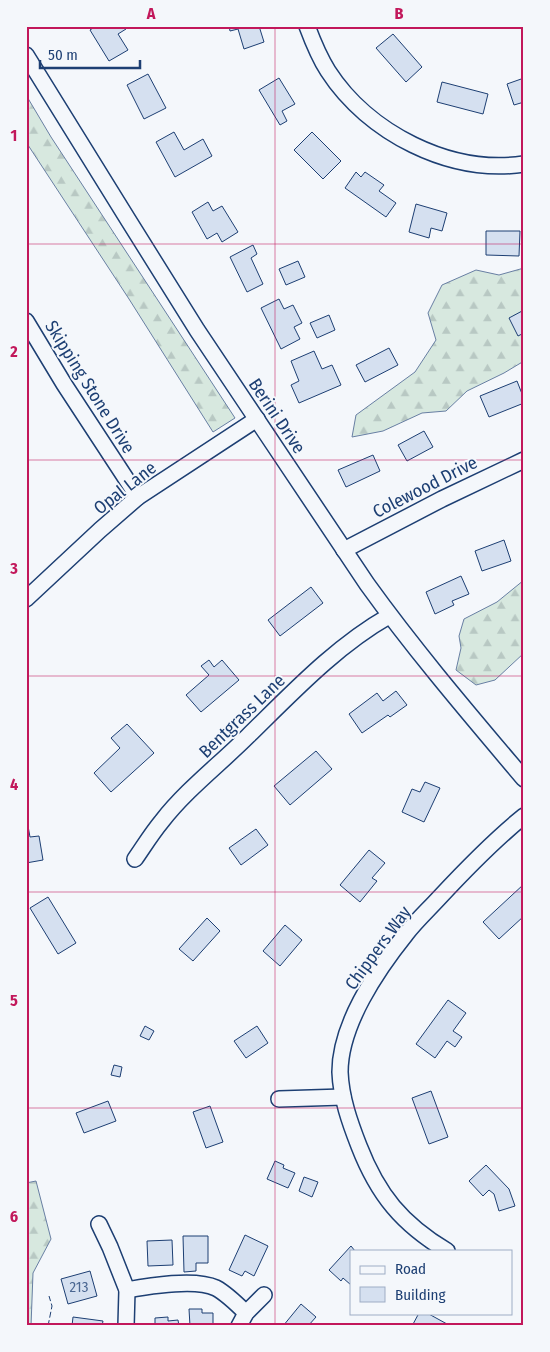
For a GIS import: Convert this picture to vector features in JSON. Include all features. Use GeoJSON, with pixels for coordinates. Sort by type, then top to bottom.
{"type":"FeatureCollection","features":[{"type":"Feature","properties":{"kind":"street"},"geometry":{"type":"LineString","coordinates":[[307,26],[316,51],[328,71],[352,101],[376,123],[416,146],[439,155],[487,165],[511,166],[524,164]]}},
{"type":"Feature","properties":{"kind":"street","name":"Berini Drive"},"geometry":{"type":"LineString","coordinates":[[26,55],[197,330],[344,550],[390,616],[438,677],[524,779]]}},
{"type":"Feature","properties":{"kind":"street","name":"Skipping Stone Drive"},"geometry":{"type":"LineString","coordinates":[[26,321],[64,384],[138,498]]}},
{"type":"Feature","properties":{"kind":"street","name":"Opal Lane"},"geometry":{"type":"LineString","coordinates":[[26,599],[100,530],[138,498],[257,419]]}},
{"type":"Feature","properties":{"kind":"street","name":"Colewood Drive"},"geometry":{"type":"LineString","coordinates":[[344,550],[442,499],[524,460]]}},
{"type":"Feature","properties":{"kind":"street","name":"Bentgrass Lane"},"geometry":{"type":"LineString","coordinates":[[135,859],[162,820],[293,692],[353,640],[390,616]]}},
{"type":"Feature","properties":{"kind":"street","name":"Chippers Way"},"geometry":{"type":"LineString","coordinates":[[446,1250],[403,1219],[385,1197],[371,1174],[350,1122],[343,1097],[340,1072],[344,1042],[355,1013],[372,983],[383,965],[412,927],[468,866],[524,816]]}},
{"type":"Feature","properties":{"kind":"street"},"geometry":{"type":"LineString","coordinates":[[279,1099],[343,1097]]}},
{"type":"Feature","properties":{"kind":"street"},"geometry":{"type":"LineString","coordinates":[[98,1224],[110,1247],[126,1290],[126,1326]]}},
{"type":"Feature","properties":{"kind":"street"},"geometry":{"type":"LineString","coordinates":[[126,1290],[153,1285],[196,1283],[215,1288],[236,1302],[242,1319],[264,1295]]}},
{"type":"Feature","properties":{"kind":"green space"},"geometry":{"type":"Polygon","coordinates":[[[26,95],[51,137],[235,418],[213,432],[26,142],[26,95]]]}},
{"type":"Feature","properties":{"kind":"green space"},"geometry":{"type":"Polygon","coordinates":[[[524,268],[524,361],[467,391],[446,411],[422,413],[383,431],[352,437],[356,415],[415,372],[436,340],[428,313],[442,285],[476,270],[499,275],[524,268]]]}},
{"type":"Feature","properties":{"kind":"green space"},"geometry":{"type":"Polygon","coordinates":[[[524,580],[524,653],[495,680],[476,685],[456,670],[461,648],[459,636],[464,619],[497,602],[524,580]]]}},
{"type":"Feature","properties":{"kind":"green space"},"geometry":{"type":"Polygon","coordinates":[[[36,1181],[51,1239],[33,1273],[31,1326],[26,1326],[26,1183],[36,1181]]]}},
{"type":"Feature","properties":{"kind":"building"},"geometry":{"type":"Polygon","coordinates":[[[96,26],[125,26],[126,29],[118,34],[128,50],[109,61],[90,30],[96,26]]]}},
{"type":"Feature","properties":{"kind":"building"},"geometry":{"type":"Polygon","coordinates":[[[229,26],[259,26],[264,42],[244,49],[238,29],[230,31],[229,26]]]}},
{"type":"Feature","properties":{"kind":"building"},"geometry":{"type":"Polygon","coordinates":[[[393,34],[422,67],[406,82],[376,48],[393,34]]]}},
{"type":"Feature","properties":{"kind":"building"},"geometry":{"type":"Polygon","coordinates":[[[148,74],[166,108],[144,119],[127,85],[148,74]]]}},
{"type":"Feature","properties":{"kind":"building"},"geometry":{"type":"Polygon","coordinates":[[[279,78],[295,104],[282,111],[287,121],[280,125],[259,90],[279,78]]]}},
{"type":"Feature","properties":{"kind":"building"},"geometry":{"type":"Polygon","coordinates":[[[524,78],[524,102],[514,105],[507,84],[524,78]]]}},
{"type":"Feature","properties":{"kind":"building"},"geometry":{"type":"Polygon","coordinates":[[[442,82],[488,94],[483,114],[437,102],[442,82]]]}},
{"type":"Feature","properties":{"kind":"building"},"geometry":{"type":"Polygon","coordinates":[[[174,132],[184,150],[203,139],[212,156],[175,177],[156,142],[174,132]]]}},
{"type":"Feature","properties":{"kind":"building"},"geometry":{"type":"Polygon","coordinates":[[[312,132],[341,161],[323,179],[294,150],[312,132]]]}},
{"type":"Feature","properties":{"kind":"building"},"geometry":{"type":"Polygon","coordinates":[[[356,172],[361,177],[365,172],[384,185],[379,191],[396,203],[386,217],[345,188],[356,172]]]}},
{"type":"Feature","properties":{"kind":"building"},"geometry":{"type":"Polygon","coordinates":[[[208,202],[213,211],[222,206],[238,232],[222,242],[217,233],[207,239],[192,212],[208,202]]]}},
{"type":"Feature","properties":{"kind":"building"},"geometry":{"type":"Polygon","coordinates":[[[416,204],[447,213],[442,231],[431,228],[429,238],[409,232],[416,204]]]}},
{"type":"Feature","properties":{"kind":"building"},"geometry":{"type":"Polygon","coordinates":[[[486,231],[520,231],[519,256],[486,255],[486,231]]]}},
{"type":"Feature","properties":{"kind":"building"},"geometry":{"type":"Polygon","coordinates":[[[253,245],[257,254],[251,258],[263,284],[247,292],[230,257],[253,245]]]}},
{"type":"Feature","properties":{"kind":"building"},"geometry":{"type":"Polygon","coordinates":[[[298,261],[305,277],[286,285],[279,269],[298,261]]]}},
{"type":"Feature","properties":{"kind":"building"},"geometry":{"type":"Polygon","coordinates":[[[279,299],[284,309],[293,305],[302,323],[294,327],[300,339],[281,349],[261,308],[279,299]]]}},
{"type":"Feature","properties":{"kind":"building"},"geometry":{"type":"Polygon","coordinates":[[[524,310],[524,333],[518,336],[509,318],[524,310]]]}},
{"type":"Feature","properties":{"kind":"building"},"geometry":{"type":"Polygon","coordinates":[[[329,315],[335,330],[317,338],[310,323],[329,315]]]}},
{"type":"Feature","properties":{"kind":"building"},"geometry":{"type":"Polygon","coordinates":[[[389,348],[398,365],[365,382],[356,365],[389,348]]]}},
{"type":"Feature","properties":{"kind":"building"},"geometry":{"type":"Polygon","coordinates":[[[314,351],[322,369],[332,365],[341,385],[299,403],[291,385],[299,381],[291,361],[314,351]]]}},
{"type":"Feature","properties":{"kind":"building"},"geometry":{"type":"Polygon","coordinates":[[[517,381],[524,403],[489,417],[480,396],[517,381]]]}},
{"type":"Feature","properties":{"kind":"building"},"geometry":{"type":"Polygon","coordinates":[[[424,431],[433,447],[407,461],[398,445],[424,431]]]}},
{"type":"Feature","properties":{"kind":"building"},"geometry":{"type":"Polygon","coordinates":[[[373,455],[380,471],[346,487],[338,470],[373,455]]]}},
{"type":"Feature","properties":{"kind":"building"},"geometry":{"type":"Polygon","coordinates":[[[504,540],[511,561],[482,571],[475,551],[504,540]]]}},
{"type":"Feature","properties":{"kind":"building"},"geometry":{"type":"Polygon","coordinates":[[[461,576],[469,594],[452,601],[454,605],[435,614],[426,592],[461,576]]]}},
{"type":"Feature","properties":{"kind":"building"},"geometry":{"type":"Polygon","coordinates":[[[311,587],[323,603],[280,636],[268,620],[311,587]]]}},
{"type":"Feature","properties":{"kind":"building"},"geometry":{"type":"Polygon","coordinates":[[[209,660],[214,667],[222,660],[239,680],[201,712],[186,695],[209,675],[201,666],[209,660]]]}},
{"type":"Feature","properties":{"kind":"building"},"geometry":{"type":"Polygon","coordinates":[[[396,691],[407,705],[390,717],[388,715],[362,733],[349,714],[377,693],[383,701],[396,691]]]}},
{"type":"Feature","properties":{"kind":"building"},"geometry":{"type":"Polygon","coordinates":[[[127,724],[154,753],[111,792],[94,773],[120,748],[111,738],[127,724]]]}},
{"type":"Feature","properties":{"kind":"building"},"geometry":{"type":"Polygon","coordinates":[[[316,751],[332,769],[290,805],[274,786],[316,751]]]}},
{"type":"Feature","properties":{"kind":"building"},"geometry":{"type":"Polygon","coordinates":[[[425,782],[440,788],[424,822],[402,812],[412,789],[420,792],[425,782]]]}},
{"type":"Feature","properties":{"kind":"building"},"geometry":{"type":"Polygon","coordinates":[[[26,826],[28,826],[30,837],[39,836],[43,860],[26,863],[26,826]]]}},
{"type":"Feature","properties":{"kind":"building"},"geometry":{"type":"Polygon","coordinates":[[[256,829],[268,845],[241,865],[229,848],[256,829]]]}},
{"type":"Feature","properties":{"kind":"building"},"geometry":{"type":"Polygon","coordinates":[[[369,850],[385,863],[372,878],[377,881],[360,902],[340,885],[369,850]]]}},
{"type":"Feature","properties":{"kind":"building"},"geometry":{"type":"Polygon","coordinates":[[[524,884],[524,916],[499,939],[483,922],[524,884]]]}},
{"type":"Feature","properties":{"kind":"building"},"geometry":{"type":"Polygon","coordinates":[[[48,897],[76,943],[58,954],[30,908],[48,897]]]}},
{"type":"Feature","properties":{"kind":"building"},"geometry":{"type":"Polygon","coordinates":[[[207,918],[220,931],[193,961],[179,949],[207,918]]]}},
{"type":"Feature","properties":{"kind":"building"},"geometry":{"type":"Polygon","coordinates":[[[285,925],[302,940],[280,966],[263,951],[285,925]]]}},
{"type":"Feature","properties":{"kind":"building"},"geometry":{"type":"Polygon","coordinates":[[[448,1000],[466,1013],[453,1031],[462,1037],[455,1047],[447,1041],[435,1058],[416,1044],[448,1000]]]}},
{"type":"Feature","properties":{"kind":"building"},"geometry":{"type":"Polygon","coordinates":[[[145,1026],[154,1031],[149,1040],[140,1036],[145,1026]]]}},
{"type":"Feature","properties":{"kind":"building"},"geometry":{"type":"Polygon","coordinates":[[[257,1026],[268,1043],[246,1058],[234,1041],[257,1026]]]}},
{"type":"Feature","properties":{"kind":"building"},"geometry":{"type":"Polygon","coordinates":[[[114,1065],[122,1067],[120,1077],[111,1075],[114,1065]]]}},
{"type":"Feature","properties":{"kind":"building"},"geometry":{"type":"Polygon","coordinates":[[[431,1091],[448,1137],[429,1144],[412,1098],[431,1091]]]}},
{"type":"Feature","properties":{"kind":"building"},"geometry":{"type":"Polygon","coordinates":[[[108,1101],[116,1121],[84,1133],[76,1113],[108,1101]]]}},
{"type":"Feature","properties":{"kind":"building"},"geometry":{"type":"Polygon","coordinates":[[[210,1106],[223,1142],[206,1148],[193,1112],[210,1106]]]}},
{"type":"Feature","properties":{"kind":"building"},"geometry":{"type":"Polygon","coordinates":[[[275,1161],[284,1165],[283,1168],[295,1173],[288,1188],[267,1179],[275,1161]]]}},
{"type":"Feature","properties":{"kind":"building"},"geometry":{"type":"Polygon","coordinates":[[[486,1165],[509,1189],[515,1206],[499,1211],[494,1194],[489,1190],[483,1196],[469,1181],[486,1165]]]}},
{"type":"Feature","properties":{"kind":"building"},"geometry":{"type":"Polygon","coordinates":[[[304,1177],[318,1182],[312,1197],[299,1191],[304,1177]]]}},
{"type":"Feature","properties":{"kind":"building"},"geometry":{"type":"Polygon","coordinates":[[[245,1235],[268,1246],[254,1276],[245,1271],[242,1276],[229,1270],[245,1235]]]}},
{"type":"Feature","properties":{"kind":"building"},"geometry":{"type":"Polygon","coordinates":[[[183,1236],[208,1236],[208,1263],[196,1263],[196,1271],[184,1272],[183,1236]]]}},
{"type":"Feature","properties":{"kind":"building"},"geometry":{"type":"Polygon","coordinates":[[[172,1240],[173,1265],[148,1266],[147,1241],[172,1240]]]}},
{"type":"Feature","properties":{"kind":"building"},"geometry":{"type":"Polygon","coordinates":[[[351,1246],[354,1250],[350,1250],[350,1284],[343,1278],[341,1281],[329,1270],[351,1246]]]}},
{"type":"Feature","properties":{"kind":"building"},"geometry":{"type":"Polygon","coordinates":[[[90,1271],[97,1296],[68,1304],[61,1279],[90,1271]]]}},
{"type":"Feature","properties":{"kind":"building"},"geometry":{"type":"Polygon","coordinates":[[[301,1304],[316,1317],[308,1326],[283,1326],[301,1304]]]}},
{"type":"Feature","properties":{"kind":"building"},"geometry":{"type":"Polygon","coordinates":[[[189,1309],[202,1309],[202,1313],[213,1313],[213,1326],[190,1326],[189,1309]]]}},
{"type":"Feature","properties":{"kind":"building"},"geometry":{"type":"Polygon","coordinates":[[[418,1314],[429,1314],[447,1324],[446,1326],[412,1326],[418,1314]]]}},
{"type":"Feature","properties":{"kind":"building"},"geometry":{"type":"Polygon","coordinates":[[[73,1317],[103,1321],[102,1326],[72,1326],[73,1317]]]}},
{"type":"Feature","properties":{"kind":"building"},"geometry":{"type":"Polygon","coordinates":[[[168,1317],[168,1321],[178,1320],[179,1326],[155,1326],[155,1318],[168,1317]]]}},
{"type":"Feature","properties":{"kind":"fence"},"geometry":{"type":"LineString","coordinates":[[48,1326],[52,1306],[49,1296]]}}]}
